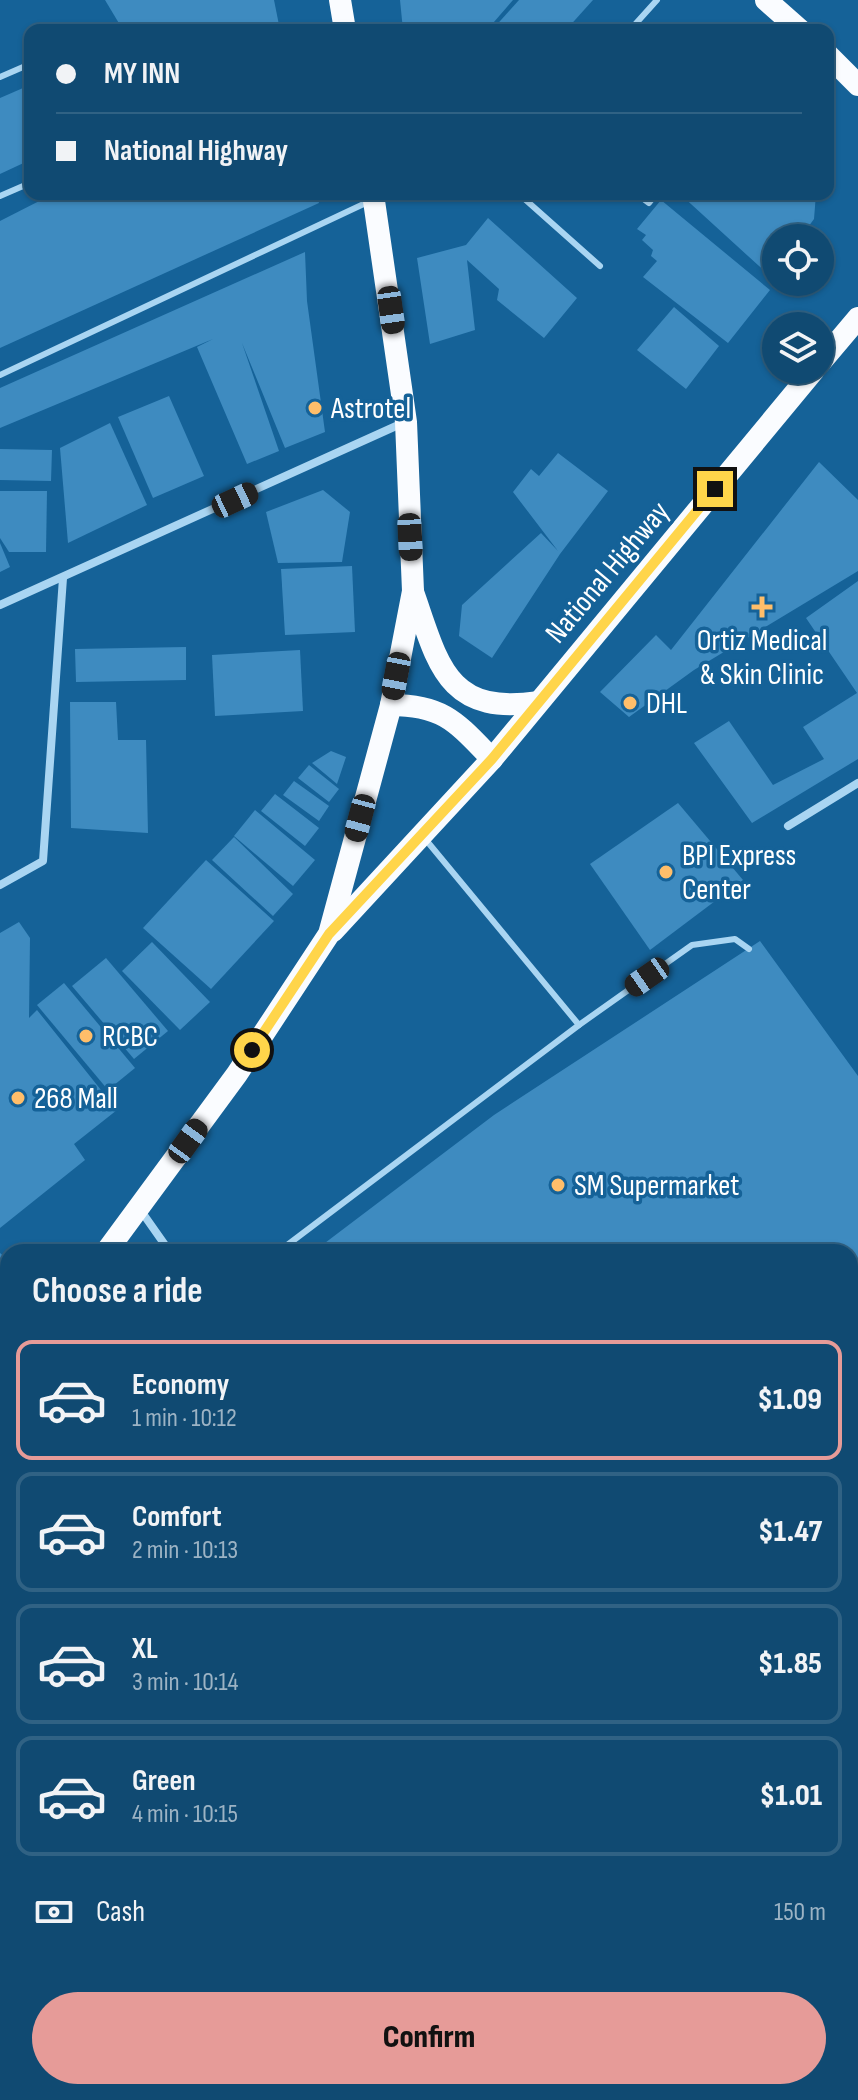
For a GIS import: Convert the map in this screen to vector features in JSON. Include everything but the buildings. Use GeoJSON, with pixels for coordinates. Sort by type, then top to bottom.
{"type":"FeatureCollection","features":[{"type":"Feature","properties":{"kind":"highway"},"geometry":{"type":"LineString","coordinates":[[340,0],[344,24]]}},
{"type":"Feature","properties":{"kind":"highway"},"geometry":{"type":"LineString","coordinates":[[766,0],[792,24]]}},
{"type":"Feature","properties":{"kind":"highway"},"geometry":{"type":"LineString","coordinates":[[842,65],[858,85]]}},
{"type":"Feature","properties":{"kind":"highway"},"geometry":{"type":"LineString","coordinates":[[112,1244],[237,1074],[329,934],[391,705],[413,591],[406,422],[374,200]]}},
{"type":"Feature","properties":{"kind":"highway"},"geometry":{"type":"LineString","coordinates":[[834,346],[858,318]]}},
{"type":"Feature","properties":{"kind":"highway","name":"National Highway"},"geometry":{"type":"LineString","coordinates":[[329,934],[492,759],[802,384]]}},
{"type":"Feature","properties":{"kind":"highway"},"geometry":{"type":"LineString","coordinates":[[413,591],[439,665],[458,688],[482,702],[509,706],[538,702]]}},
{"type":"Feature","properties":{"kind":"highway"},"geometry":{"type":"LineString","coordinates":[[391,705],[419,705],[444,714],[492,759]]}},
{"type":"Feature","properties":{"kind":"street"},"geometry":{"type":"LineString","coordinates":[[0,605],[406,422]]}},
{"type":"Feature","properties":{"kind":"street"},"geometry":{"type":"LineString","coordinates":[[0,885],[43,861],[63,578]]}},
{"type":"Feature","properties":{"kind":"street"},"geometry":{"type":"LineString","coordinates":[[788,826],[858,783]]}},
{"type":"Feature","properties":{"kind":"street"},"geometry":{"type":"LineString","coordinates":[[139,1208],[164,1244]]}},
{"type":"Feature","properties":{"kind":"lane"},"geometry":{"type":"LineString","coordinates":[[635,24],[657,0]]}},
{"type":"Feature","properties":{"kind":"lane"},"geometry":{"type":"LineString","coordinates":[[0,77],[24,67]]}},
{"type":"Feature","properties":{"kind":"lane"},"geometry":{"type":"LineString","coordinates":[[0,196],[24,186]]}},
{"type":"Feature","properties":{"kind":"lane"},"geometry":{"type":"LineString","coordinates":[[0,375],[365,200]]}},
{"type":"Feature","properties":{"kind":"lane"},"geometry":{"type":"LineString","coordinates":[[526,200],[600,266]]}},
{"type":"Feature","properties":{"kind":"lane"},"geometry":{"type":"LineString","coordinates":[[423,835],[579,1025]]}},
{"type":"Feature","properties":{"kind":"lane"},"geometry":{"type":"LineString","coordinates":[[289,1244],[579,1025],[692,945],[735,939],[749,949]]}},
{"type":"Feature","properties":{"kind":"place","name":"Astrotel"},"geometry":{"type":"Point","coordinates":[315,408]}},
{"type":"Feature","properties":{"kind":"place","name":"Ortiz Medical & Skin Clinic"},"geometry":{"type":"Point","coordinates":[762,607]}},
{"type":"Feature","properties":{"kind":"place","name":"DHL"},"geometry":{"type":"Point","coordinates":[630,703]}},
{"type":"Feature","properties":{"kind":"place","name":"BPI Express Center"},"geometry":{"type":"Point","coordinates":[666,872]}},
{"type":"Feature","properties":{"kind":"place","name":"RCBC"},"geometry":{"type":"Point","coordinates":[86,1036]}},
{"type":"Feature","properties":{"kind":"place","name":"268 Mall"},"geometry":{"type":"Point","coordinates":[18,1098]}},
{"type":"Feature","properties":{"kind":"place","name":"SM Supermarket"},"geometry":{"type":"Point","coordinates":[558,1185]}},
{"type":"Feature","properties":{"kind":"route"},"geometry":{"type":"LineString","coordinates":[[252,1050],[329,934],[492,759],[715,489]]}}]}
